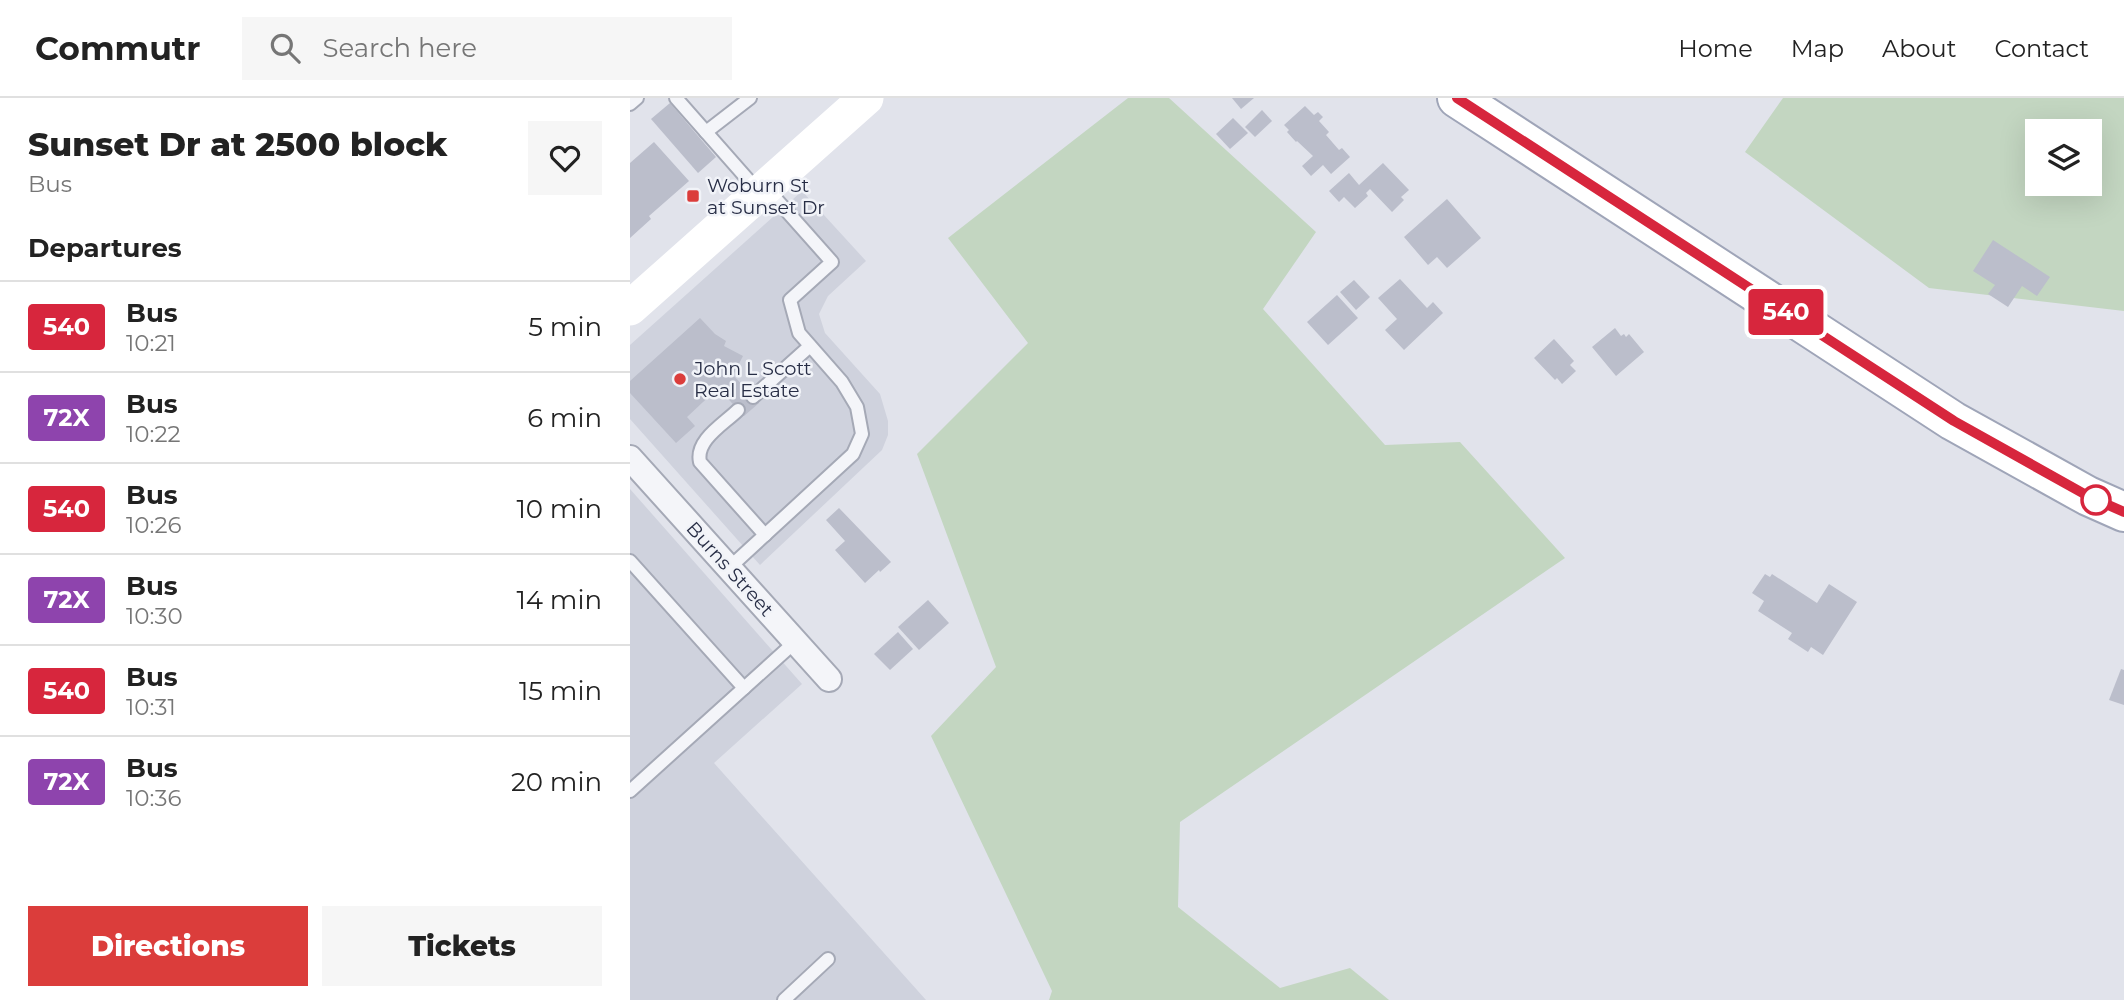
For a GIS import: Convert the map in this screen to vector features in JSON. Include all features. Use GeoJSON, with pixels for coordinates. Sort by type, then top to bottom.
{"type":"FeatureCollection","features":[{"type":"Feature","properties":{"kind":"main road"},"geometry":{"type":"LineString","coordinates":[[630,309],[866,98]]}},
{"type":"Feature","properties":{"kind":"main road"},"geometry":{"type":"LineString","coordinates":[[1457,98],[1954,421],[2088,496],[2124,512]]}},
{"type":"Feature","properties":{"kind":"street","name":"Burns Street"},"geometry":{"type":"LineString","coordinates":[[630,458],[829,679]]}},
{"type":"Feature","properties":{"kind":"lane"},"geometry":{"type":"LineString","coordinates":[[630,104],[637,98]]}},
{"type":"Feature","properties":{"kind":"lane"},"geometry":{"type":"LineString","coordinates":[[676,98],[832,262],[790,300],[799,333],[842,382],[857,407],[862,434],[853,454],[729,568]]}},
{"type":"Feature","properties":{"kind":"lane"},"geometry":{"type":"LineString","coordinates":[[706,132],[750,98]]}},
{"type":"Feature","properties":{"kind":"lane"},"geometry":{"type":"LineString","coordinates":[[753,397],[810,346]]}},
{"type":"Feature","properties":{"kind":"lane"},"geometry":{"type":"LineString","coordinates":[[738,411],[702,444],[698,453],[700,462],[765,535]]}},
{"type":"Feature","properties":{"kind":"lane"},"geometry":{"type":"LineString","coordinates":[[630,561],[744,688]]}},
{"type":"Feature","properties":{"kind":"lane"},"geometry":{"type":"LineString","coordinates":[[630,791],[795,642]]}},
{"type":"Feature","properties":{"kind":"lane"},"geometry":{"type":"LineString","coordinates":[[784,1000],[828,959]]}},
{"type":"Feature","properties":{"kind":"shaded area"},"geometry":{"type":"Polygon","coordinates":[[[802,191],[866,261],[828,296],[819,314],[825,333],[880,394],[888,421],[888,435],[882,450],[760,565],[630,419],[630,345],[802,191]]]}},
{"type":"Feature","properties":{"kind":"shaded area"},"geometry":{"type":"Polygon","coordinates":[[[630,489],[802,684],[714,763],[926,1000],[630,1000],[630,489]]]}},
{"type":"Feature","properties":{"kind":"green space"},"geometry":{"type":"Polygon","coordinates":[[[1128,98],[1169,98],[1316,232],[1263,309],[1385,445],[1460,442],[1565,558],[1180,822],[1178,907],[1280,988],[1350,968],[1389,1000],[1049,1000],[1052,991],[931,736],[996,667],[917,454],[1028,343],[948,238],[1128,98]]]}},
{"type":"Feature","properties":{"kind":"green space"},"geometry":{"type":"Polygon","coordinates":[[[1783,98],[2124,98],[2124,311],[1929,288],[1745,152],[1783,98]]]}},
{"type":"Feature","properties":{"kind":"building"},"geometry":{"type":"Polygon","coordinates":[[[1232,98],[1254,98],[1241,109],[1232,98]]]}},
{"type":"Feature","properties":{"kind":"building"},"geometry":{"type":"Polygon","coordinates":[[[670,103],[716,157],[698,173],[651,119],[670,103]]]}},
{"type":"Feature","properties":{"kind":"building"},"geometry":{"type":"Polygon","coordinates":[[[1305,106],[1314,115],[1318,112],[1323,117],[1319,121],[1329,132],[1326,135],[1339,150],[1342,148],[1350,157],[1331,174],[1323,165],[1311,176],[1302,166],[1313,156],[1296,142],[1284,125],[1305,106]]]}},
{"type":"Feature","properties":{"kind":"building"},"geometry":{"type":"Polygon","coordinates":[[[1262,110],[1272,121],[1255,137],[1245,127],[1262,110]]]}},
{"type":"Feature","properties":{"kind":"building"},"geometry":{"type":"Polygon","coordinates":[[[1233,118],[1248,133],[1230,149],[1216,134],[1233,118]]]}},
{"type":"Feature","properties":{"kind":"building"},"geometry":{"type":"Polygon","coordinates":[[[654,142],[689,181],[649,216],[651,219],[630,238],[630,163],[654,142]]]}},
{"type":"Feature","properties":{"kind":"building"},"geometry":{"type":"Polygon","coordinates":[[[1383,163],[1409,190],[1401,197],[1404,200],[1392,212],[1370,189],[1366,193],[1368,196],[1355,208],[1344,197],[1339,202],[1329,191],[1349,173],[1359,185],[1383,163]]]}},
{"type":"Feature","properties":{"kind":"building"},"geometry":{"type":"Polygon","coordinates":[[[1447,199],[1481,238],[1447,268],[1437,257],[1428,265],[1404,237],[1447,199]]]}},
{"type":"Feature","properties":{"kind":"building"},"geometry":{"type":"Polygon","coordinates":[[[1993,240],[2050,277],[2037,296],[2022,286],[2008,307],[1988,294],[1995,285],[1973,271],[1993,240]]]}},
{"type":"Feature","properties":{"kind":"building"},"geometry":{"type":"Polygon","coordinates":[[[1400,279],[1427,308],[1433,302],[1443,313],[1404,350],[1385,330],[1397,319],[1378,298],[1400,279]]]}},
{"type":"Feature","properties":{"kind":"building"},"geometry":{"type":"Polygon","coordinates":[[[1354,280],[1370,297],[1356,310],[1340,292],[1354,280]]]}},
{"type":"Feature","properties":{"kind":"building"},"geometry":{"type":"Polygon","coordinates":[[[1337,295],[1358,318],[1328,345],[1307,322],[1337,295]]]}},
{"type":"Feature","properties":{"kind":"building"},"geometry":{"type":"Polygon","coordinates":[[[700,318],[726,341],[724,346],[743,356],[733,375],[759,403],[744,416],[718,388],[687,417],[695,426],[676,443],[630,393],[630,381],[700,318]]]}},
{"type":"Feature","properties":{"kind":"building"},"geometry":{"type":"Polygon","coordinates":[[[1615,328],[1621,336],[1624,334],[1626,337],[1629,334],[1644,352],[1616,376],[1592,347],[1615,328]]]}},
{"type":"Feature","properties":{"kind":"building"},"geometry":{"type":"Polygon","coordinates":[[[1554,339],[1574,361],[1570,365],[1576,371],[1562,384],[1534,358],[1554,339]]]}},
{"type":"Feature","properties":{"kind":"building"},"geometry":{"type":"Polygon","coordinates":[[[839,508],[891,562],[865,583],[835,550],[845,541],[826,520],[839,508]]]}},
{"type":"Feature","properties":{"kind":"building"},"geometry":{"type":"Polygon","coordinates":[[[1765,574],[1770,577],[1772,574],[1817,603],[1829,584],[1857,602],[1823,655],[1811,647],[1808,652],[1788,639],[1792,633],[1758,611],[1764,601],[1752,593],[1765,574]]]}},
{"type":"Feature","properties":{"kind":"building"},"geometry":{"type":"Polygon","coordinates":[[[928,600],[949,623],[919,650],[898,627],[928,600]]]}},
{"type":"Feature","properties":{"kind":"building"},"geometry":{"type":"Polygon","coordinates":[[[898,632],[913,649],[890,670],[874,654],[898,632]]]}},
{"type":"Feature","properties":{"kind":"building"},"geometry":{"type":"Polygon","coordinates":[[[2121,669],[2124,670],[2124,705],[2109,700],[2121,669]]]}},
{"type":"Feature","properties":{"kind":"bus line","name":"540"},"geometry":{"type":"LineString","coordinates":[[1457,98],[1954,421],[2088,496],[2124,512]]}},
{"type":"Feature","properties":{"kind":"place","name":"Woburn St at Sunset Dr"},"geometry":{"type":"Point","coordinates":[693,196]}},
{"type":"Feature","properties":{"kind":"place","name":"John L Scott Real Estate"},"geometry":{"type":"Point","coordinates":[680,379]}}]}
